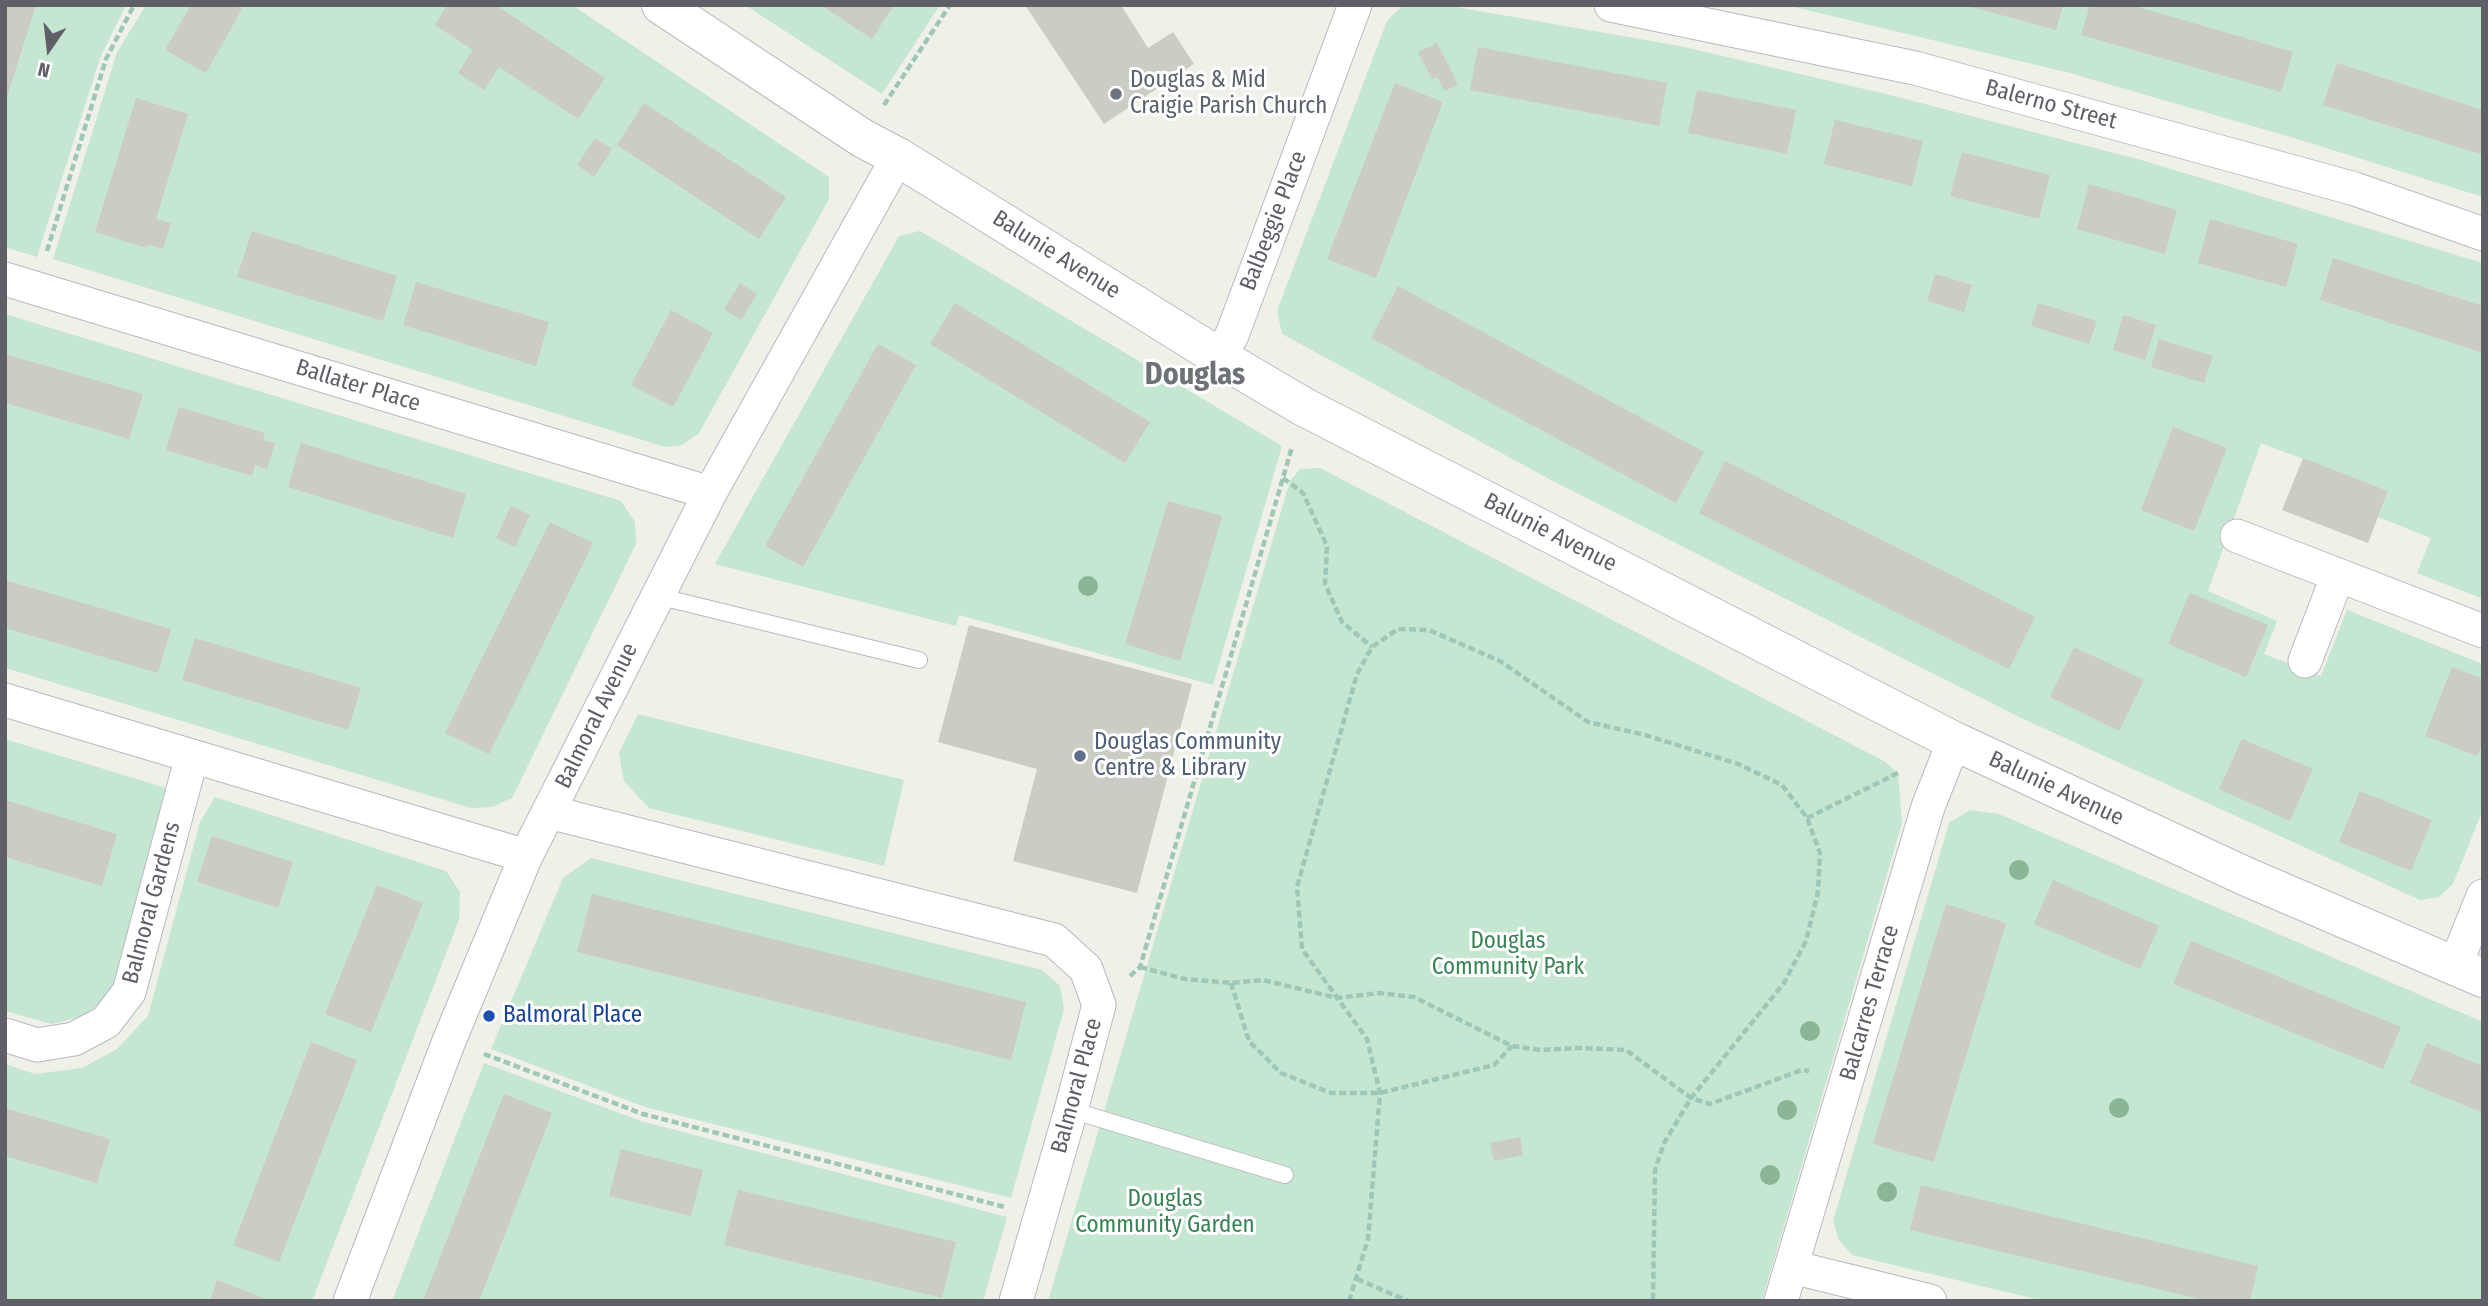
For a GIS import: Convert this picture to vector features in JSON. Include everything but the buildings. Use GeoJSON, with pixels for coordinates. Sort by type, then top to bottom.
{"type":"FeatureCollection","features":[{"type":"Feature","properties":{"kind":"street","name":"Balunie Avenue"},"geometry":{"type":"LineString","coordinates":[[662,5],[862,138],[898,157],[1304,407],[1954,741],[2247,877],[2469,972]]}},
{"type":"Feature","properties":{"kind":"street","name":"Balbeggie Place"},"geometry":{"type":"LineString","coordinates":[[1219,357],[1232,335],[1355,5]]}},
{"type":"Feature","properties":{"kind":"street","name":"Balerno Street"},"geometry":{"type":"LineString","coordinates":[[1611,5],[1915,68],[2356,189],[2483,234]]}},
{"type":"Feature","properties":{"kind":"street","name":"Balmoral Avenue"},"geometry":{"type":"LineString","coordinates":[[350,1301],[449,1041],[526,856],[710,493],[898,157]]}},
{"type":"Feature","properties":{"kind":"street","name":"Ballater Place"},"geometry":{"type":"LineString","coordinates":[[20,283],[710,493]]}},
{"type":"Feature","properties":{"kind":"street"},"geometry":{"type":"LineString","coordinates":[[2237,536],[2483,631]]}},
{"type":"Feature","properties":{"kind":"street"},"geometry":{"type":"LineString","coordinates":[[2305,661],[2339,576]]}},
{"type":"Feature","properties":{"kind":"street"},"geometry":{"type":"LineString","coordinates":[[5,701],[526,856]]}},
{"type":"Feature","properties":{"kind":"street","name":"Balcarres Terrace"},"geometry":{"type":"LineString","coordinates":[[1781,1301],[1928,807],[1954,741]]}},
{"type":"Feature","properties":{"kind":"street","name":"Balmoral Gardens"},"geometry":{"type":"LineString","coordinates":[[5,1035],[37,1045],[74,1039],[106,1022],[129,992],[192,756]]}},
{"type":"Feature","properties":{"kind":"street","name":"Balmoral Place"},"geometry":{"type":"LineString","coordinates":[[549,812],[1054,940],[1086,969],[1099,1005],[1016,1301]]}},
{"type":"Feature","properties":{"kind":"street"},"geometry":{"type":"LineString","coordinates":[[2469,972],[2483,896]]}},
{"type":"Feature","properties":{"kind":"street"},"geometry":{"type":"LineString","coordinates":[[1791,1267],[1930,1301]]}},
{"type":"Feature","properties":{"kind":"lane"},"geometry":{"type":"LineString","coordinates":[[657,596],[919,660]]}},
{"type":"Feature","properties":{"kind":"lane"},"geometry":{"type":"LineString","coordinates":[[1071,1110],[1285,1175]]}},
{"type":"Feature","properties":{"kind":"path"},"geometry":{"type":"LineString","coordinates":[[20,283],[106,59],[134,5]]}},
{"type":"Feature","properties":{"kind":"path"},"geometry":{"type":"LineString","coordinates":[[862,138],[950,5]]}},
{"type":"Feature","properties":{"kind":"path"},"geometry":{"type":"LineString","coordinates":[[1099,1005],[1140,967],[1304,407]]}},
{"type":"Feature","properties":{"kind":"path"},"geometry":{"type":"LineString","coordinates":[[1283,478],[1303,493],[1327,546],[1325,584],[1342,622],[1371,647]]}},
{"type":"Feature","properties":{"kind":"path"},"geometry":{"type":"LineString","coordinates":[[1349,1301],[1368,1239],[1380,1093],[1367,1040],[1302,950],[1297,887],[1357,674],[1371,647],[1398,629],[1429,630],[1500,661],[1588,722],[1645,734],[1738,764],[1782,785],[1807,818],[1820,853],[1818,892],[1806,941],[1784,983],[1691,1098],[1664,1143],[1655,1170],[1653,1301]]}},
{"type":"Feature","properties":{"kind":"path"},"geometry":{"type":"LineString","coordinates":[[1807,818],[1898,773],[1954,741]]}},
{"type":"Feature","properties":{"kind":"path"},"geometry":{"type":"LineString","coordinates":[[1140,967],[1185,979],[1231,983],[1263,980],[1337,998],[1379,993],[1414,997],[1512,1046],[1540,1050],[1626,1050],[1691,1098],[1710,1104],[1802,1070],[1847,1078]]}},
{"type":"Feature","properties":{"kind":"path"},"geometry":{"type":"LineString","coordinates":[[1231,983],[1249,1041],[1281,1073],[1331,1093],[1380,1093],[1494,1065],[1512,1046]]}},
{"type":"Feature","properties":{"kind":"path"},"geometry":{"type":"LineString","coordinates":[[449,1041],[643,1114],[1040,1216]]}},
{"type":"Feature","properties":{"kind":"path"},"geometry":{"type":"LineString","coordinates":[[1357,1279],[1408,1301]]}},
{"type":"Feature","properties":{"kind":"green space"},"geometry":{"type":"Polygon","coordinates":[[[5,5],[126,5],[100,58],[37,257],[5,247],[5,5]]]}},
{"type":"Feature","properties":{"kind":"green space"},"geometry":{"type":"Polygon","coordinates":[[[146,5],[572,5],[829,177],[829,199],[699,433],[682,445],[665,447],[53,259],[117,52],[146,5]]]}},
{"type":"Feature","properties":{"kind":"green space"},"geometry":{"type":"Polygon","coordinates":[[[745,5],[940,5],[882,94],[745,5]]]}},
{"type":"Feature","properties":{"kind":"green space"},"geometry":{"type":"Polygon","coordinates":[[[1403,5],[1445,5],[1680,46],[1890,95],[2141,160],[2483,263],[2483,599],[2417,573],[2431,538],[2378,517],[2388,491],[2261,443],[2208,591],[2277,621],[2264,654],[2321,676],[2347,610],[2483,664],[2483,809],[2453,884],[2439,897],[2420,900],[2019,717],[1553,481],[1282,334],[1277,311],[1387,21],[1403,5]]]}},
{"type":"Feature","properties":{"kind":"green space"},"geometry":{"type":"Polygon","coordinates":[[[1786,5],[2483,5],[2483,197],[2294,138],[2070,73],[1786,5]]]}},
{"type":"Feature","properties":{"kind":"green space"},"geometry":{"type":"Polygon","coordinates":[[[920,231],[1282,446],[1213,685],[959,615],[956,626],[715,564],[899,236],[920,231]]]}},
{"type":"Feature","properties":{"kind":"green space"},"geometry":{"type":"Polygon","coordinates":[[[5,314],[621,501],[635,522],[636,544],[512,798],[492,807],[471,808],[5,668],[5,314]]]}},
{"type":"Feature","properties":{"kind":"green space","name":"Douglas Community Park"},"geometry":{"type":"Polygon","coordinates":[[[1320,468],[1884,761],[1898,773],[1902,823],[1762,1301],[1048,1301],[1290,481],[1300,469],[1320,468]]]}},
{"type":"Feature","properties":{"kind":"green space"},"geometry":{"type":"Polygon","coordinates":[[[638,714],[904,780],[884,866],[649,808],[624,781],[619,753],[638,714]]]}},
{"type":"Feature","properties":{"kind":"green space"},"geometry":{"type":"Polygon","coordinates":[[[5,739],[166,788],[139,898],[112,991],[87,1015],[52,1024],[5,1011],[5,739]]]}},
{"type":"Feature","properties":{"kind":"green space"},"geometry":{"type":"Polygon","coordinates":[[[215,797],[446,871],[460,892],[459,920],[312,1301],[5,1301],[5,1064],[35,1074],[82,1068],[117,1049],[148,1016],[200,822],[215,797]]]}},
{"type":"Feature","properties":{"kind":"green space"},"geometry":{"type":"Polygon","coordinates":[[[1970,810],[1999,814],[2483,1022],[2483,1301],[2044,1301],[1852,1255],[1839,1240],[1833,1221],[1949,823],[1970,810]]]}},
{"type":"Feature","properties":{"kind":"green space"},"geometry":{"type":"Polygon","coordinates":[[[591,858],[1042,970],[1060,986],[1064,1009],[1011,1198],[645,1107],[491,1049],[563,878],[591,858]]]}},
{"type":"Feature","properties":{"kind":"green space"},"geometry":{"type":"Polygon","coordinates":[[[484,1063],[641,1121],[1007,1217],[983,1301],[392,1301],[484,1063]]]}},
{"type":"Feature","properties":{"kind":"place","name":"Douglas & Mid Craigie Parish Church"},"geometry":{"type":"Point","coordinates":[1116,94]}},
{"type":"Feature","properties":{"kind":"place","name":"Douglas Community Centre & Library"},"geometry":{"type":"Point","coordinates":[1080,756]}},
{"type":"Feature","properties":{"kind":"place","name":"Balmoral Place"},"geometry":{"type":"Point","coordinates":[489,1016]}},
{"type":"Feature","properties":{"kind":"district","name":"Douglas"},"geometry":{"type":"Point","coordinates":[1195,376]}},
{"type":"Feature","properties":{"kind":"park label","name":"Douglas Community Garden"},"geometry":{"type":"Point","coordinates":[1165,1213]}}]}
